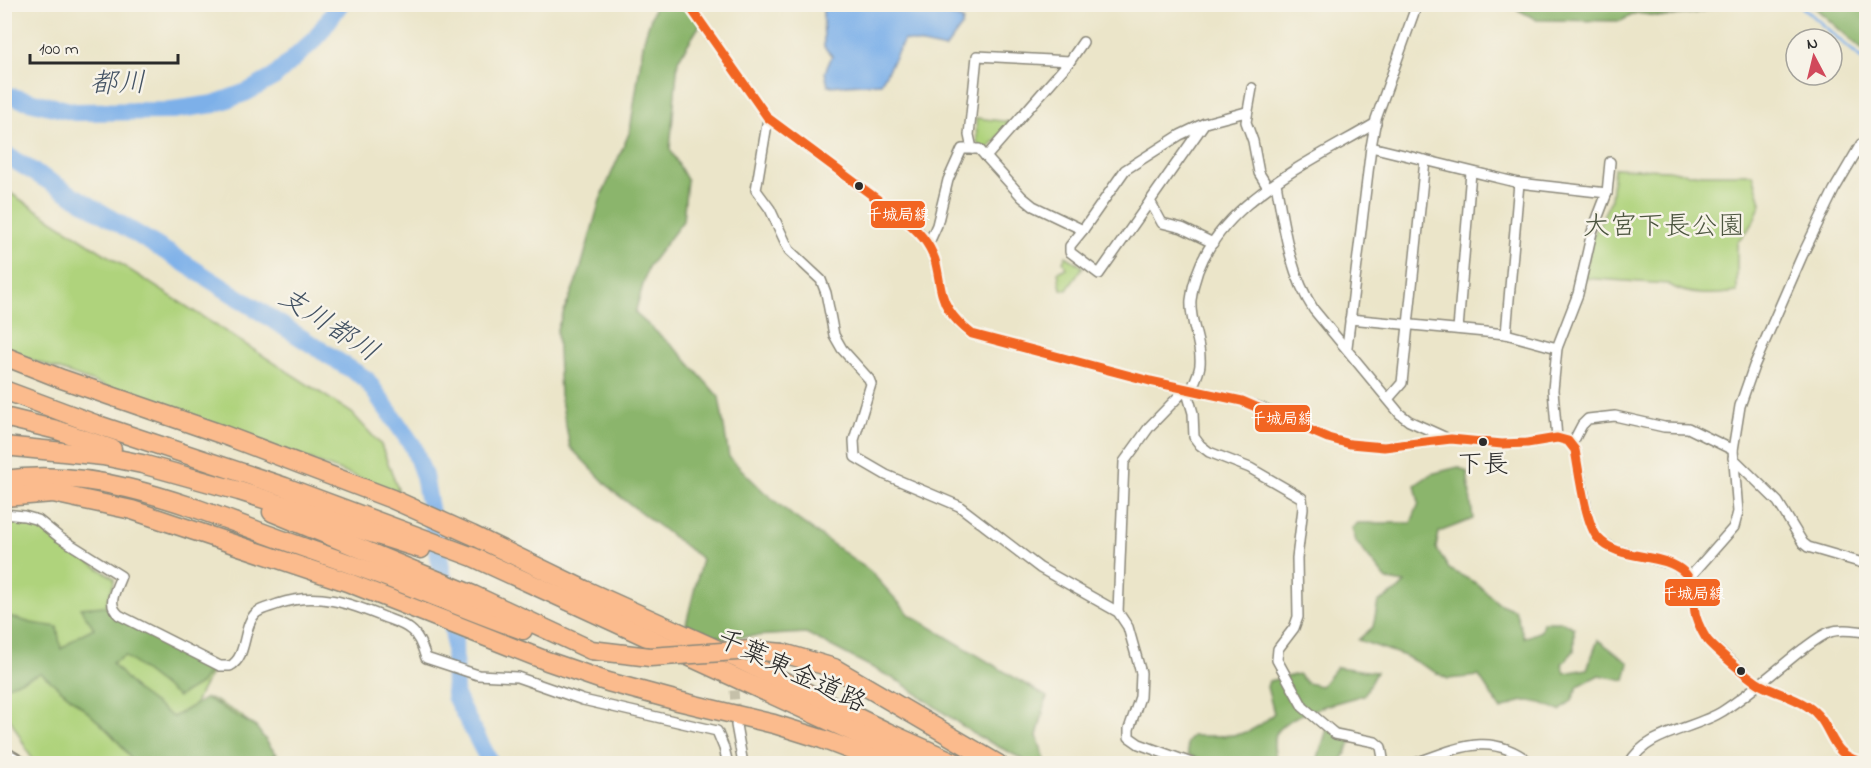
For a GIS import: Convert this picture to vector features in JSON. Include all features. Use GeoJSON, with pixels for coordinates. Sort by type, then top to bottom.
{"type":"FeatureCollection","features":[{"type":"Feature","properties":{"kind":"highway"},"geometry":{"type":"LineString","coordinates":[[4,356],[224,435],[392,500],[736,658],[958,764]]}},
{"type":"Feature","properties":{"kind":"highway"},"geometry":{"type":"LineString","coordinates":[[4,390],[95,424],[285,487],[395,527],[475,563]]}},
{"type":"Feature","properties":{"kind":"highway"},"geometry":{"type":"LineString","coordinates":[[4,417],[57,430],[120,451],[473,595],[591,650]]}},
{"type":"Feature","properties":{"kind":"highway"},"geometry":{"type":"LineString","coordinates":[[4,446],[103,456],[188,475],[426,550],[475,563]]}},
{"type":"Feature","properties":{"kind":"highway"},"geometry":{"type":"LineString","coordinates":[[4,480],[55,476],[113,484],[200,510],[397,581],[503,623],[548,639],[591,650],[650,657],[750,650],[783,653],[834,668],[998,764]]}},
{"type":"Feature","properties":{"kind":"highway"},"geometry":{"type":"LineString","coordinates":[[4,497],[52,493],[132,510],[397,600],[608,682],[774,724],[822,739],[887,764]]}},
{"type":"Feature","properties":{"kind":"highway","name":"千葉東金道路"},"geometry":{"type":"LineString","coordinates":[[475,563],[611,626],[636,631],[923,764]]}},
{"type":"Feature","properties":{"kind":"street"},"geometry":{"type":"LineString","coordinates":[[688,4],[768,118],[921,234],[928,245],[945,306],[954,319],[972,334],[1095,368],[1252,404],[1328,438],[1350,444],[1384,447],[1451,439],[1502,444],[1563,438],[1572,444],[1577,457],[1589,520],[1593,533],[1599,540],[1615,549],[1681,569],[1692,585],[1696,618],[1708,641],[1758,684],[1808,706],[1815,712],[1842,759],[1866,763]]}},
{"type":"Feature","properties":{"kind":"street"},"geometry":{"type":"LineString","coordinates":[[1347,347],[1371,147],[1376,123],[1417,4]]}},
{"type":"Feature","properties":{"kind":"street"},"geometry":{"type":"LineString","coordinates":[[986,157],[1070,61],[1083,42]]}},
{"type":"Feature","properties":{"kind":"street"},"geometry":{"type":"LineString","coordinates":[[972,150],[969,135],[977,56],[1070,61]]}},
{"type":"Feature","properties":{"kind":"street"},"geometry":{"type":"LineString","coordinates":[[1252,88],[1246,122],[1253,141],[1259,173],[1272,184],[1299,283],[1314,310],[1409,421],[1451,439]]}},
{"type":"Feature","properties":{"kind":"street"},"geometry":{"type":"LineString","coordinates":[[1205,123],[1099,274],[1070,252],[1070,246],[1125,170],[1179,135],[1205,123],[1246,112]]}},
{"type":"Feature","properties":{"kind":"street"},"geometry":{"type":"LineString","coordinates":[[768,118],[756,190],[770,209],[789,250],[821,280],[826,292],[834,335],[842,349],[871,384],[854,441],[855,458],[886,475],[958,506],[1040,568],[1118,612],[1128,627],[1141,673],[1140,698],[1129,729],[1129,737],[1138,744],[1194,764]]}},
{"type":"Feature","properties":{"kind":"street"},"geometry":{"type":"LineString","coordinates":[[1118,612],[1124,462],[1150,426],[1189,389],[1200,366],[1191,301],[1204,256],[1230,222],[1272,184],[1376,123]]}},
{"type":"Feature","properties":{"kind":"street"},"geometry":{"type":"LineString","coordinates":[[1689,578],[1734,527],[1738,512],[1733,454],[1740,406],[1754,366],[1807,247],[1834,190],[1861,144]]}},
{"type":"Feature","properties":{"kind":"street"},"geometry":{"type":"LineString","coordinates":[[1371,147],[1519,183],[1607,193]]}},
{"type":"Feature","properties":{"kind":"street"},"geometry":{"type":"LineString","coordinates":[[928,245],[937,225],[948,180],[962,149],[979,149],[1033,206],[1083,230]]}},
{"type":"Feature","properties":{"kind":"street"},"geometry":{"type":"LineString","coordinates":[[1388,399],[1402,383],[1425,160]]}},
{"type":"Feature","properties":{"kind":"street"},"geometry":{"type":"LineString","coordinates":[[1557,438],[1553,390],[1557,348],[1578,294],[1592,232],[1607,193],[1610,162]]}},
{"type":"Feature","properties":{"kind":"street"},"geometry":{"type":"LineString","coordinates":[[1458,329],[1471,172]]}},
{"type":"Feature","properties":{"kind":"street"},"geometry":{"type":"LineString","coordinates":[[1506,334],[1519,183]]}},
{"type":"Feature","properties":{"kind":"street"},"geometry":{"type":"LineString","coordinates":[[1150,201],[1161,223],[1182,228],[1213,243]]}},
{"type":"Feature","properties":{"kind":"street"},"geometry":{"type":"LineString","coordinates":[[1350,319],[1506,334],[1557,348]]}},
{"type":"Feature","properties":{"kind":"street"},"geometry":{"type":"LineString","coordinates":[[1189,389],[1194,437],[1200,446],[1209,452],[1250,468],[1302,498],[1303,508],[1297,558],[1298,617],[1294,628],[1278,649],[1277,660],[1303,707],[1335,734],[1375,742],[1381,747],[1384,764]]}},
{"type":"Feature","properties":{"kind":"street"},"geometry":{"type":"LineString","coordinates":[[1572,444],[1582,425],[1588,419],[1615,417],[1664,427],[1688,428],[1733,454],[1778,502],[1803,543],[1808,547],[1866,564]]}},
{"type":"Feature","properties":{"kind":"street"},"geometry":{"type":"LineString","coordinates":[[4,514],[38,520],[59,537],[121,576],[112,602],[114,611],[220,666],[230,666],[238,660],[256,614],[287,601],[301,599],[349,603],[412,630],[426,658],[478,675],[517,677],[583,700],[717,731],[728,764]]}},
{"type":"Feature","properties":{"kind":"street"},"geometry":{"type":"LineString","coordinates":[[1629,764],[1641,747],[1680,729],[1698,724],[1723,711],[1809,645],[1830,632],[1866,632]]}},
{"type":"Feature","properties":{"kind":"street"},"geometry":{"type":"LineString","coordinates":[[736,725],[744,764]]}},
{"type":"Feature","properties":{"kind":"street"},"geometry":{"type":"LineString","coordinates":[[1413,764],[1455,749],[1487,744],[1507,747],[1532,764]]}},
{"type":"Feature","properties":{"kind":"street"},"geometry":{"type":"LineString","coordinates":[[4,751],[26,764]]}},
{"type":"Feature","properties":{"kind":"green space"},"geometry":{"type":"Polygon","coordinates":[[[655,5],[690,5],[700,25],[678,60],[670,149],[687,180],[683,221],[648,267],[635,313],[680,353],[719,397],[729,457],[763,491],[793,516],[870,571],[910,615],[1047,697],[1037,736],[1046,763],[1030,763],[974,734],[900,682],[806,633],[721,638],[686,624],[702,559],[614,492],[570,447],[560,395],[557,329],[580,271],[600,200],[630,131],[644,39],[655,5]]]}},
{"type":"Feature","properties":{"kind":"green space"},"geometry":{"type":"Polygon","coordinates":[[[1509,5],[1725,5],[1695,13],[1664,17],[1636,13],[1621,21],[1537,20],[1509,5]]]}},
{"type":"Feature","properties":{"kind":"green space"},"geometry":{"type":"Polygon","coordinates":[[[1812,5],[1866,5],[1866,53],[1844,33],[1844,27],[1837,27],[1812,5]]]}},
{"type":"Feature","properties":{"kind":"green space"},"geometry":{"type":"Polygon","coordinates":[[[976,118],[1011,122],[989,148],[981,148],[977,142],[976,118]]]}},
{"type":"Feature","properties":{"kind":"green space","name":"大宮下長公園"},"geometry":{"type":"Polygon","coordinates":[[[1614,168],[1668,170],[1688,174],[1753,174],[1761,203],[1752,225],[1737,242],[1737,292],[1701,294],[1684,291],[1668,284],[1584,278],[1593,236],[1611,200],[1614,168]]]}},
{"type":"Feature","properties":{"kind":"green space"},"geometry":{"type":"Polygon","coordinates":[[[4,189],[352,413],[381,445],[399,492],[21,356],[5,348],[4,189]]]}},
{"type":"Feature","properties":{"kind":"green space"},"geometry":{"type":"Polygon","coordinates":[[[1066,256],[1083,267],[1067,290],[1061,289],[1058,272],[1066,268],[1063,261],[1066,256]]]}},
{"type":"Feature","properties":{"kind":"green space"},"geometry":{"type":"Polygon","coordinates":[[[1458,467],[1467,472],[1473,519],[1439,532],[1436,548],[1449,569],[1476,583],[1498,603],[1515,610],[1524,638],[1541,631],[1543,622],[1563,622],[1574,628],[1574,651],[1562,664],[1565,673],[1587,669],[1598,640],[1629,663],[1625,680],[1599,675],[1578,686],[1572,700],[1560,711],[1530,701],[1517,703],[1501,710],[1479,676],[1448,679],[1405,656],[1358,640],[1373,627],[1378,602],[1396,592],[1405,583],[1387,580],[1356,542],[1352,528],[1358,523],[1411,523],[1419,503],[1415,485],[1431,474],[1458,467]]]}},
{"type":"Feature","properties":{"kind":"green space"},"geometry":{"type":"Polygon","coordinates":[[[4,519],[26,521],[38,526],[59,543],[114,578],[106,605],[111,616],[212,671],[194,705],[210,698],[241,715],[277,754],[268,764],[34,763],[5,709],[4,519]]]}},
{"type":"Feature","properties":{"kind":"green space"},"geometry":{"type":"Polygon","coordinates":[[[104,606],[213,666],[200,684],[178,697],[125,656],[112,663],[136,690],[173,717],[206,698],[256,727],[276,754],[265,763],[132,763],[126,752],[105,728],[41,673],[5,687],[4,608],[9,616],[31,623],[57,627],[61,649],[94,628],[80,608],[104,606]]]}},
{"type":"Feature","properties":{"kind":"green space"},"geometry":{"type":"Polygon","coordinates":[[[1337,667],[1376,672],[1364,695],[1302,714],[1281,727],[1274,741],[1275,756],[1279,763],[1211,763],[1188,755],[1187,743],[1192,736],[1236,735],[1255,728],[1274,713],[1267,687],[1269,681],[1298,674],[1307,683],[1321,686],[1337,667]]]}},
{"type":"Feature","properties":{"kind":"green space"},"geometry":{"type":"Polygon","coordinates":[[[1329,723],[1356,731],[1341,763],[1316,764],[1329,723]]]}},
{"type":"Feature","properties":{"kind":"water"},"geometry":{"type":"Polygon","coordinates":[[[816,5],[926,5],[963,20],[962,26],[945,49],[904,40],[881,83],[828,86],[825,72],[832,56],[824,47],[823,9],[816,5]]]}},
{"type":"Feature","properties":{"kind":"waterway","name":"都川"},"geometry":{"type":"LineString","coordinates":[[4,95],[75,112],[165,111],[214,104],[247,92],[274,77],[316,38],[340,4]]}},
{"type":"Feature","properties":{"kind":"waterway"},"geometry":{"type":"LineString","coordinates":[[1799,4],[1866,63]]}},
{"type":"Feature","properties":{"kind":"waterway","name":"支川都川"},"geometry":{"type":"LineString","coordinates":[[4,154],[170,254],[366,379],[413,446],[424,476],[454,636],[455,696],[491,764]]}},
{"type":"Feature","properties":{"kind":"tunnel"},"geometry":{"type":"LineString","coordinates":[[733,677],[736,717]]}},
{"type":"Feature","properties":{"kind":"transit line","name":"千城局線"},"geometry":{"type":"LineString","coordinates":[[688,4],[768,118],[904,219],[922,237],[935,260],[941,292],[951,314],[972,334],[1150,381],[1242,401],[1328,438],[1350,444],[1384,447],[1451,439],[1502,444],[1557,438],[1568,441],[1575,450],[1589,521],[1598,538],[1617,550],[1665,562],[1685,573],[1691,583],[1697,620],[1708,641],[1756,682],[1807,706],[1823,722],[1837,747],[1844,754],[1866,763]]}},
{"type":"Feature","properties":{"kind":"place","name":"下長"},"geometry":{"type":"Point","coordinates":[1483,442]}}]}
